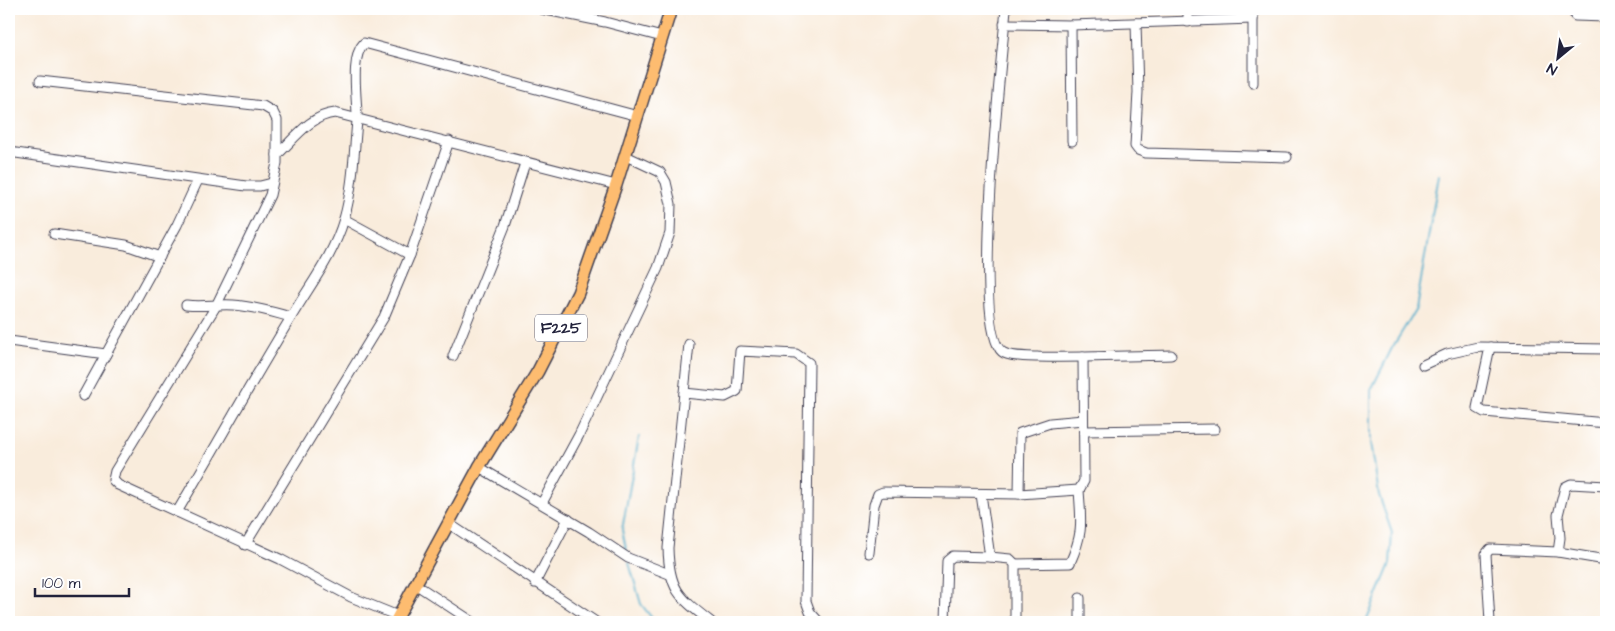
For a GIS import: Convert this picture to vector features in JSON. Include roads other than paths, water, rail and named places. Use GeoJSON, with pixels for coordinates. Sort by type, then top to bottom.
{"type":"FeatureCollection","features":[{"type":"Feature","properties":{"kind":"main road","name":"F225"},"geometry":{"type":"LineString","coordinates":[[396,619],[479,467],[538,371],[557,336],[594,253],[671,9]]}},
{"type":"Feature","properties":{"kind":"street"},"geometry":{"type":"LineString","coordinates":[[541,9],[574,12],[662,37]]}},
{"type":"Feature","properties":{"kind":"street"},"geometry":{"type":"LineString","coordinates":[[1006,9],[994,136],[988,244],[988,305],[996,346],[1003,353],[1013,356],[1171,355]]}},
{"type":"Feature","properties":{"kind":"street"},"geometry":{"type":"LineString","coordinates":[[1188,9],[1188,22]]}},
{"type":"Feature","properties":{"kind":"street"},"geometry":{"type":"LineString","coordinates":[[1253,9],[1253,83]]}},
{"type":"Feature","properties":{"kind":"street"},"geometry":{"type":"LineString","coordinates":[[1575,16],[1606,17]]}},
{"type":"Feature","properties":{"kind":"street"},"geometry":{"type":"LineString","coordinates":[[1004,24],[1071,25],[1252,19]]}},
{"type":"Feature","properties":{"kind":"street"},"geometry":{"type":"LineString","coordinates":[[1136,23],[1138,92],[1135,146],[1138,150],[1146,153],[1287,157]]}},
{"type":"Feature","properties":{"kind":"street"},"geometry":{"type":"LineString","coordinates":[[1071,25],[1072,141]]}},
{"type":"Feature","properties":{"kind":"street"},"geometry":{"type":"LineString","coordinates":[[177,512],[291,317],[319,274],[344,219],[350,188],[357,119],[356,73],[360,47],[364,44],[638,116]]}},
{"type":"Feature","properties":{"kind":"street"},"geometry":{"type":"LineString","coordinates":[[40,81],[263,106],[273,112],[277,120],[277,155],[272,183],[261,216],[216,306],[115,472],[113,480],[118,485],[280,560],[396,619]]}},
{"type":"Feature","properties":{"kind":"street"},"geometry":{"type":"LineString","coordinates":[[277,155],[316,117],[335,113],[616,185]]}},
{"type":"Feature","properties":{"kind":"street"},"geometry":{"type":"LineString","coordinates":[[245,545],[384,317],[410,254],[449,142]]}},
{"type":"Feature","properties":{"kind":"street"},"geometry":{"type":"LineString","coordinates":[[9,152],[246,186],[260,186],[272,183]]}},
{"type":"Feature","properties":{"kind":"street"},"geometry":{"type":"LineString","coordinates":[[542,503],[579,435],[658,268],[670,233],[670,204],[666,182],[660,172],[626,156]]}},
{"type":"Feature","properties":{"kind":"street"},"geometry":{"type":"LineString","coordinates":[[453,356],[505,226],[525,163]]}},
{"type":"Feature","properties":{"kind":"street"},"geometry":{"type":"LineString","coordinates":[[83,396],[160,257],[198,180]]}},
{"type":"Feature","properties":{"kind":"street"},"geometry":{"type":"LineString","coordinates":[[344,219],[410,254]]}},
{"type":"Feature","properties":{"kind":"street"},"geometry":{"type":"LineString","coordinates":[[54,234],[126,245],[160,257]]}},
{"type":"Feature","properties":{"kind":"street"},"geometry":{"type":"LineString","coordinates":[[186,305],[202,307],[254,307],[291,317]]}},
{"type":"Feature","properties":{"kind":"street"},"geometry":{"type":"LineString","coordinates":[[9,341],[106,354]]}},
{"type":"Feature","properties":{"kind":"street"},"geometry":{"type":"LineString","coordinates":[[689,344],[668,548],[669,574],[680,596],[711,622]]}},
{"type":"Feature","properties":{"kind":"street"},"geometry":{"type":"LineString","coordinates":[[1423,365],[1447,354],[1478,347],[1606,349]]}},
{"type":"Feature","properties":{"kind":"street"},"geometry":{"type":"LineString","coordinates":[[1490,347],[1477,408],[1484,412],[1606,423]]}},
{"type":"Feature","properties":{"kind":"street"},"geometry":{"type":"LineString","coordinates":[[684,393],[725,396],[738,391],[740,351],[796,354],[809,363],[806,601],[810,612],[819,622]]}},
{"type":"Feature","properties":{"kind":"street"},"geometry":{"type":"LineString","coordinates":[[945,622],[946,565],[949,557],[990,557],[1010,560],[1015,564],[1070,563],[1080,541],[1082,523],[1079,490],[1084,480],[1083,357]]}},
{"type":"Feature","properties":{"kind":"street"},"geometry":{"type":"LineString","coordinates":[[1019,494],[1020,433],[1050,422],[1083,420]]}},
{"type":"Feature","properties":{"kind":"street"},"geometry":{"type":"LineString","coordinates":[[1084,431],[1216,429]]}},
{"type":"Feature","properties":{"kind":"street"},"geometry":{"type":"LineString","coordinates":[[479,467],[542,503],[628,558],[669,574]]}},
{"type":"Feature","properties":{"kind":"street"},"geometry":{"type":"LineString","coordinates":[[1558,552],[1560,538],[1558,515],[1565,487],[1571,484],[1606,486]]}},
{"type":"Feature","properties":{"kind":"street"},"geometry":{"type":"LineString","coordinates":[[869,553],[874,505],[878,494],[883,492],[1019,494],[1079,490]]}},
{"type":"Feature","properties":{"kind":"street"},"geometry":{"type":"LineString","coordinates":[[981,494],[990,557]]}},
{"type":"Feature","properties":{"kind":"street"},"geometry":{"type":"LineString","coordinates":[[535,583],[568,520]]}},
{"type":"Feature","properties":{"kind":"street"},"geometry":{"type":"LineString","coordinates":[[448,523],[596,622]]}},
{"type":"Feature","properties":{"kind":"street"},"geometry":{"type":"LineString","coordinates":[[1490,622],[1487,551],[1493,548],[1558,552],[1606,560]]}},
{"type":"Feature","properties":{"kind":"street"},"geometry":{"type":"LineString","coordinates":[[1015,564],[1015,622]]}},
{"type":"Feature","properties":{"kind":"street"},"geometry":{"type":"LineString","coordinates":[[415,584],[473,622]]}},
{"type":"Feature","properties":{"kind":"street"},"geometry":{"type":"LineString","coordinates":[[1080,598],[1080,622]]}},
{"type":"Feature","properties":{"kind":"waterway"},"geometry":{"type":"LineString","coordinates":[[1366,622],[1390,564],[1392,533],[1379,495],[1371,442],[1371,390],[1392,348],[1416,309],[1439,175]]}},
{"type":"Feature","properties":{"kind":"waterway"},"geometry":{"type":"LineString","coordinates":[[627,553],[622,530],[639,437]]}},
{"type":"Feature","properties":{"kind":"waterway"},"geometry":{"type":"LineString","coordinates":[[629,563],[641,604],[655,622]]}}]}
